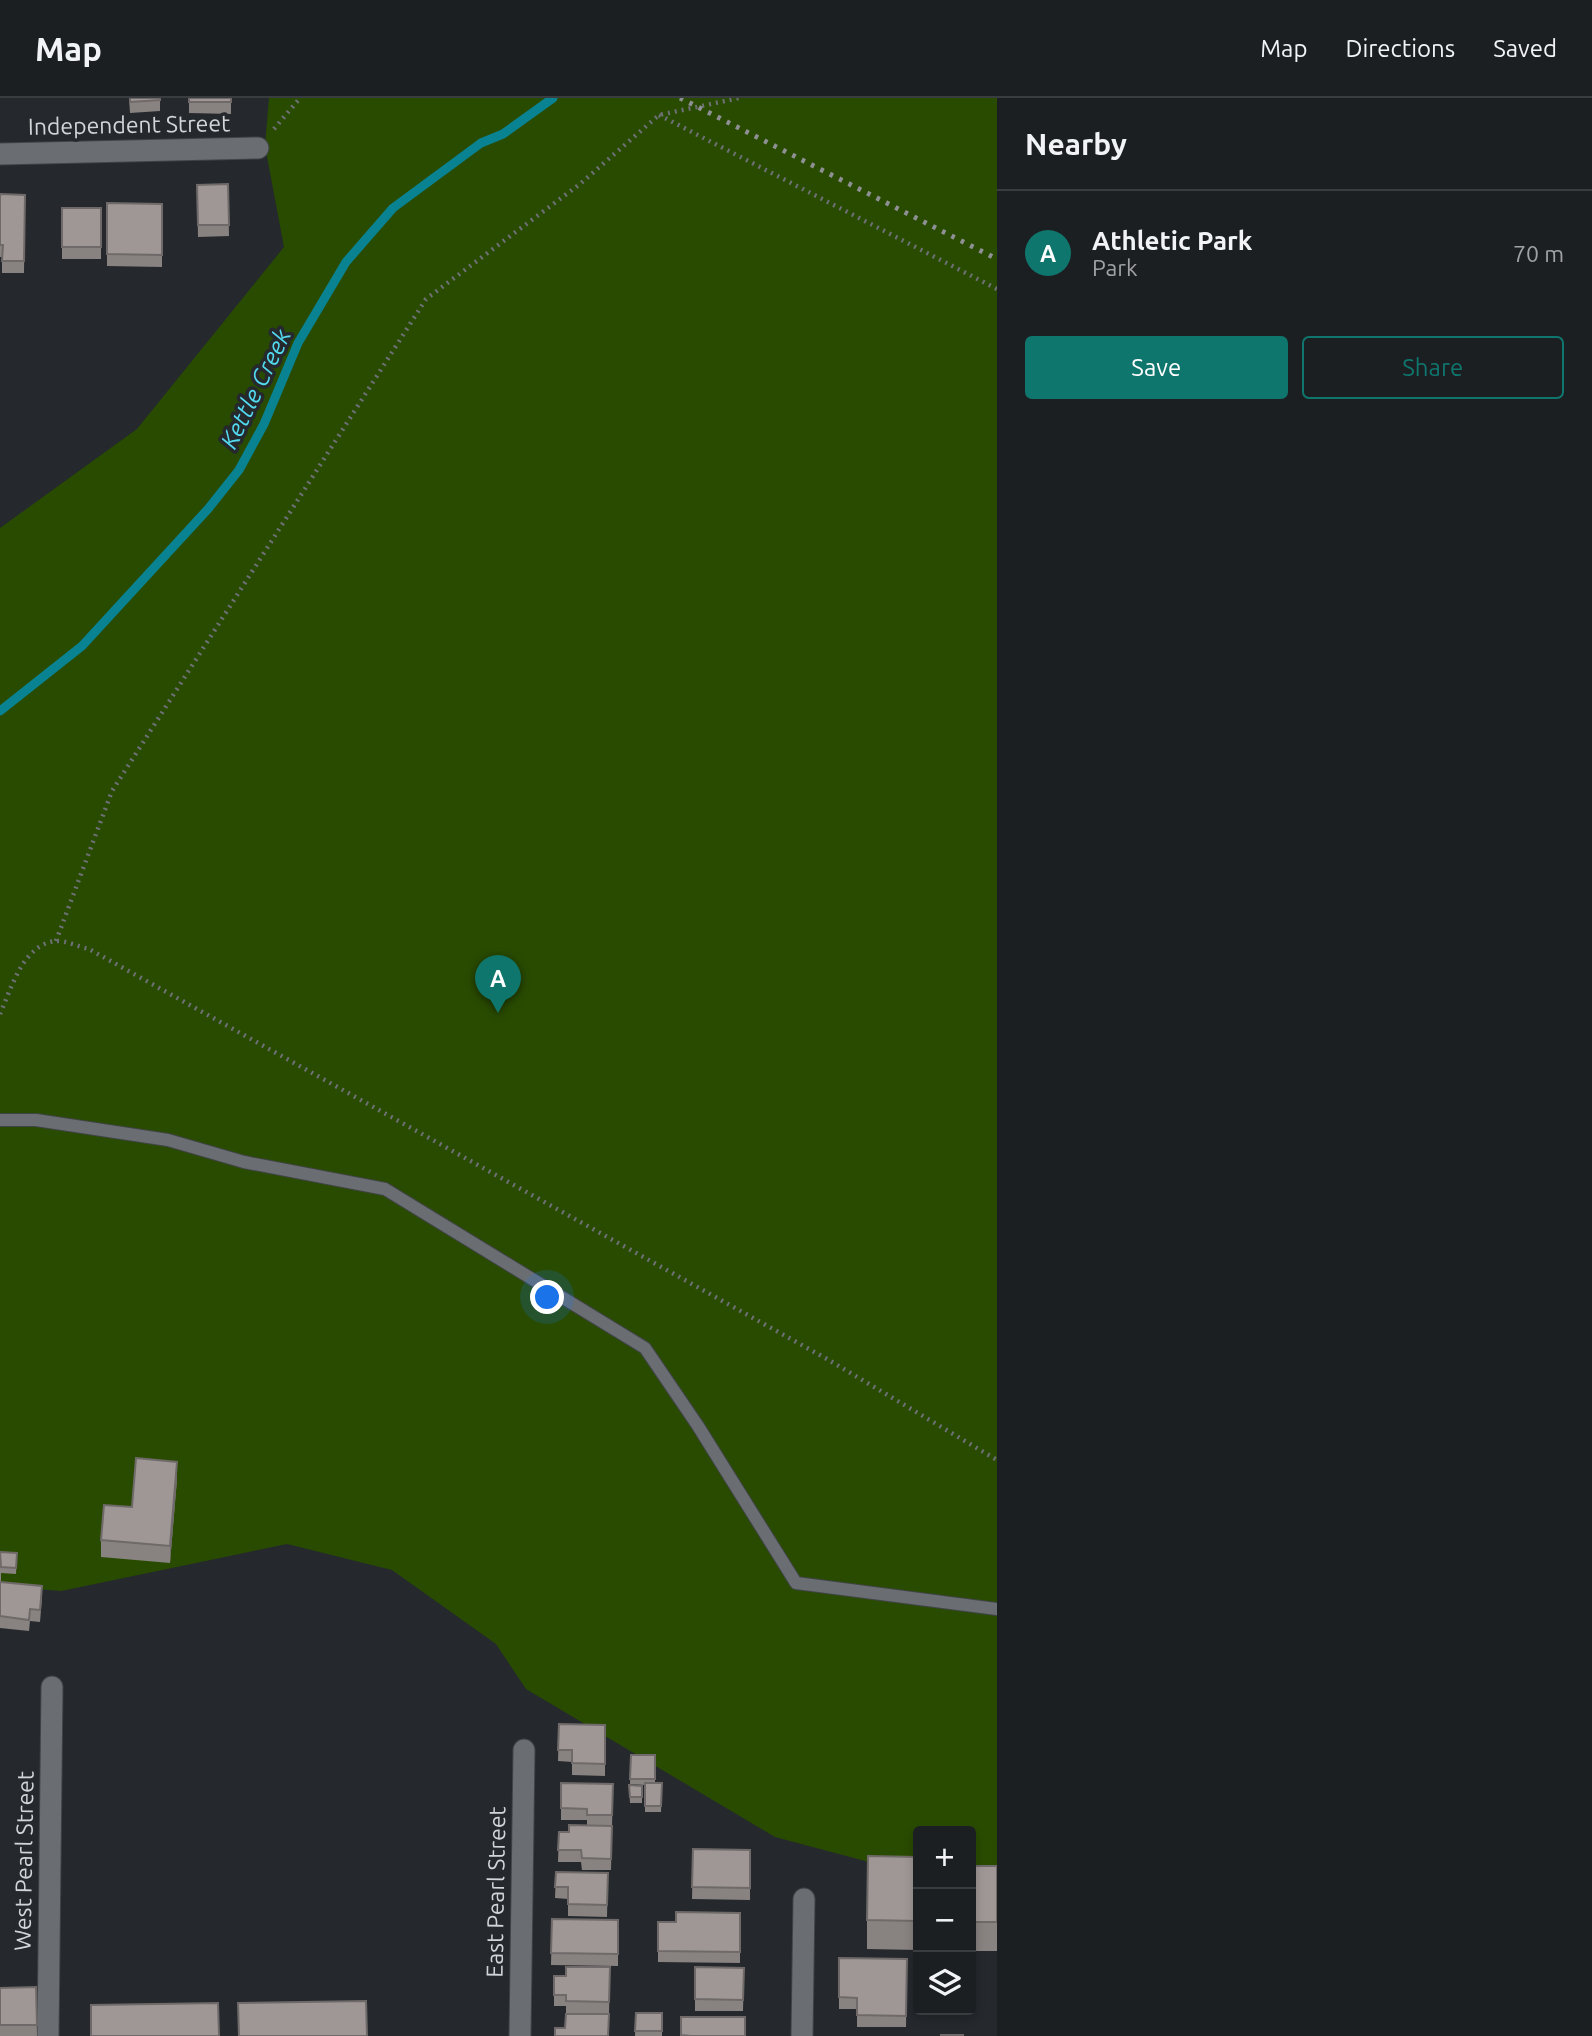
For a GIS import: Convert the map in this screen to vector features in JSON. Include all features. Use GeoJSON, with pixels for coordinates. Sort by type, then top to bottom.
{"type":"FeatureCollection","features":[{"type":"Feature","properties":{"kind":"street","name":"Independent Street"},"geometry":{"type":"LineString","coordinates":[[0,154],[258,148]]}},
{"type":"Feature","properties":{"kind":"street","name":"West Pearl Street"},"geometry":{"type":"LineString","coordinates":[[48,2036],[52,1687]]}},
{"type":"Feature","properties":{"kind":"street","name":"East Pearl Street"},"geometry":{"type":"LineString","coordinates":[[520,2036],[524,1750]]}},
{"type":"Feature","properties":{"kind":"street"},"geometry":{"type":"LineString","coordinates":[[802,2036],[804,1899]]}},
{"type":"Feature","properties":{"kind":"lane"},"geometry":{"type":"LineString","coordinates":[[0,1119],[36,1120],[168,1140],[244,1162],[385,1189],[645,1348],[698,1426],[796,1583],[997,1609]]}},
{"type":"Feature","properties":{"kind":"path"},"geometry":{"type":"LineString","coordinates":[[258,148],[300,98]]}},
{"type":"Feature","properties":{"kind":"path"},"geometry":{"type":"LineString","coordinates":[[56,941],[112,791],[426,299],[580,184],[659,115],[739,98]]}},
{"type":"Feature","properties":{"kind":"path"},"geometry":{"type":"LineString","coordinates":[[659,115],[997,289]]}},
{"type":"Feature","properties":{"kind":"path"},"geometry":{"type":"LineString","coordinates":[[0,1014],[22,965],[36,949],[56,941],[89,949],[827,1359],[997,1460]]}},
{"type":"Feature","properties":{"kind":"green space"},"geometry":{"type":"Polygon","coordinates":[[[269,98],[997,98],[997,1896],[976,1890],[976,1826],[913,1826],[913,1874],[775,1837],[526,1689],[496,1644],[392,1570],[287,1544],[61,1591],[0,1586],[0,528],[137,429],[284,247],[265,146],[269,98]]]}},
{"type":"Feature","properties":{"kind":"building"},"geometry":{"type":"Polygon","coordinates":[[[130,98],[160,98],[160,100],[130,102],[130,98]]]}},
{"type":"Feature","properties":{"kind":"building"},"geometry":{"type":"Polygon","coordinates":[[[189,98],[231,98],[231,102],[189,102],[189,98]]]}},
{"type":"Feature","properties":{"kind":"building"},"geometry":{"type":"Polygon","coordinates":[[[228,184],[229,225],[198,225],[197,185],[228,184]]]}},
{"type":"Feature","properties":{"kind":"building"},"geometry":{"type":"Polygon","coordinates":[[[0,194],[25,195],[24,261],[2,261],[0,194]]]}},
{"type":"Feature","properties":{"kind":"building"},"geometry":{"type":"Polygon","coordinates":[[[107,203],[162,204],[162,255],[107,254],[107,203]]]}},
{"type":"Feature","properties":{"kind":"building"},"geometry":{"type":"Polygon","coordinates":[[[62,208],[101,208],[101,247],[62,247],[62,208]]]}},
{"type":"Feature","properties":{"kind":"building"},"geometry":{"type":"Polygon","coordinates":[[[136,1458],[177,1462],[170,1546],[101,1540],[104,1505],[132,1507],[136,1458]]]}},
{"type":"Feature","properties":{"kind":"building"},"geometry":{"type":"Polygon","coordinates":[[[0,1552],[17,1553],[16,1568],[1,1567],[0,1552]]]}},
{"type":"Feature","properties":{"kind":"building"},"geometry":{"type":"Polygon","coordinates":[[[0,1582],[42,1586],[40,1610],[30,1609],[29,1620],[0,1616],[0,1582]]]}},
{"type":"Feature","properties":{"kind":"building"},"geometry":{"type":"Polygon","coordinates":[[[559,1724],[605,1725],[605,1764],[572,1763],[572,1750],[558,1750],[559,1724]]]}},
{"type":"Feature","properties":{"kind":"building"},"geometry":{"type":"Polygon","coordinates":[[[631,1755],[655,1755],[655,1779],[630,1779],[631,1755]]]}},
{"type":"Feature","properties":{"kind":"building"},"geometry":{"type":"Polygon","coordinates":[[[561,1783],[613,1784],[612,1815],[587,1815],[587,1809],[561,1808],[561,1783]]]}},
{"type":"Feature","properties":{"kind":"building"},"geometry":{"type":"Polygon","coordinates":[[[645,1783],[662,1783],[661,1806],[645,1806],[645,1783]]]}},
{"type":"Feature","properties":{"kind":"building"},"geometry":{"type":"Polygon","coordinates":[[[629,1785],[642,1786],[642,1797],[630,1797],[629,1785]]]}},
{"type":"Feature","properties":{"kind":"building"},"geometry":{"type":"Polygon","coordinates":[[[569,1825],[612,1826],[611,1859],[582,1858],[581,1850],[558,1850],[559,1832],[569,1832],[569,1825]]]}},
{"type":"Feature","properties":{"kind":"building"},"geometry":{"type":"Polygon","coordinates":[[[693,1849],[750,1850],[750,1888],[692,1887],[693,1849]]]}},
{"type":"Feature","properties":{"kind":"building"},"geometry":{"type":"Polygon","coordinates":[[[868,1856],[913,1857],[913,1921],[867,1920],[868,1856]]]}},
{"type":"Feature","properties":{"kind":"building"},"geometry":{"type":"Polygon","coordinates":[[[976,1866],[997,1866],[997,1922],[976,1922],[976,1866]]]}},
{"type":"Feature","properties":{"kind":"building"},"geometry":{"type":"Polygon","coordinates":[[[556,1872],[608,1873],[607,1905],[568,1904],[568,1887],[555,1887],[556,1872]]]}},
{"type":"Feature","properties":{"kind":"building"},"geometry":{"type":"Polygon","coordinates":[[[676,1912],[740,1913],[740,1952],[658,1951],[658,1922],[676,1922],[676,1912]]]}},
{"type":"Feature","properties":{"kind":"building"},"geometry":{"type":"Polygon","coordinates":[[[552,1919],[618,1920],[618,1954],[551,1953],[552,1919]]]}},
{"type":"Feature","properties":{"kind":"building"},"geometry":{"type":"Polygon","coordinates":[[[839,1958],[907,1959],[906,2016],[857,2015],[857,1998],[839,1997],[839,1958]]]}},
{"type":"Feature","properties":{"kind":"building"},"geometry":{"type":"Polygon","coordinates":[[[566,1967],[610,1967],[609,2002],[566,2001],[566,1995],[554,1995],[554,1976],[566,1976],[566,1967]]]}},
{"type":"Feature","properties":{"kind":"building"},"geometry":{"type":"Polygon","coordinates":[[[695,1967],[744,1968],[743,2000],[695,1999],[695,1967]]]}},
{"type":"Feature","properties":{"kind":"building"},"geometry":{"type":"Polygon","coordinates":[[[36,1987],[37,2025],[0,2025],[0,1988],[36,1987]]]}},
{"type":"Feature","properties":{"kind":"building"},"geometry":{"type":"Polygon","coordinates":[[[366,2001],[367,2036],[239,2036],[238,2003],[366,2001]]]}},
{"type":"Feature","properties":{"kind":"building"},"geometry":{"type":"Polygon","coordinates":[[[218,2003],[219,2036],[91,2036],[91,2005],[218,2003]]]}},
{"type":"Feature","properties":{"kind":"building"},"geometry":{"type":"Polygon","coordinates":[[[636,2013],[662,2013],[662,2031],[635,2031],[636,2013]]]}},
{"type":"Feature","properties":{"kind":"building"},"geometry":{"type":"Polygon","coordinates":[[[566,2014],[609,2014],[608,2036],[555,2036],[555,2028],[565,2028],[566,2014]]]}},
{"type":"Feature","properties":{"kind":"building"},"geometry":{"type":"Polygon","coordinates":[[[681,2017],[745,2017],[745,2036],[681,2035],[681,2017]]]}},
{"type":"Feature","properties":{"kind":"waterway","name":"Kettle Creek"},"geometry":{"type":"LineString","coordinates":[[0,711],[82,646],[208,509],[239,470],[264,424],[298,343],[346,262],[393,208],[481,143],[503,134],[553,98]]}},
{"type":"Feature","properties":{"kind":"railway"},"geometry":{"type":"LineString","coordinates":[[680,98],[997,259]]}},
{"type":"Feature","properties":{"kind":"place","name":"Athletic Park"},"geometry":{"type":"Point","coordinates":[498,1013]}}]}
